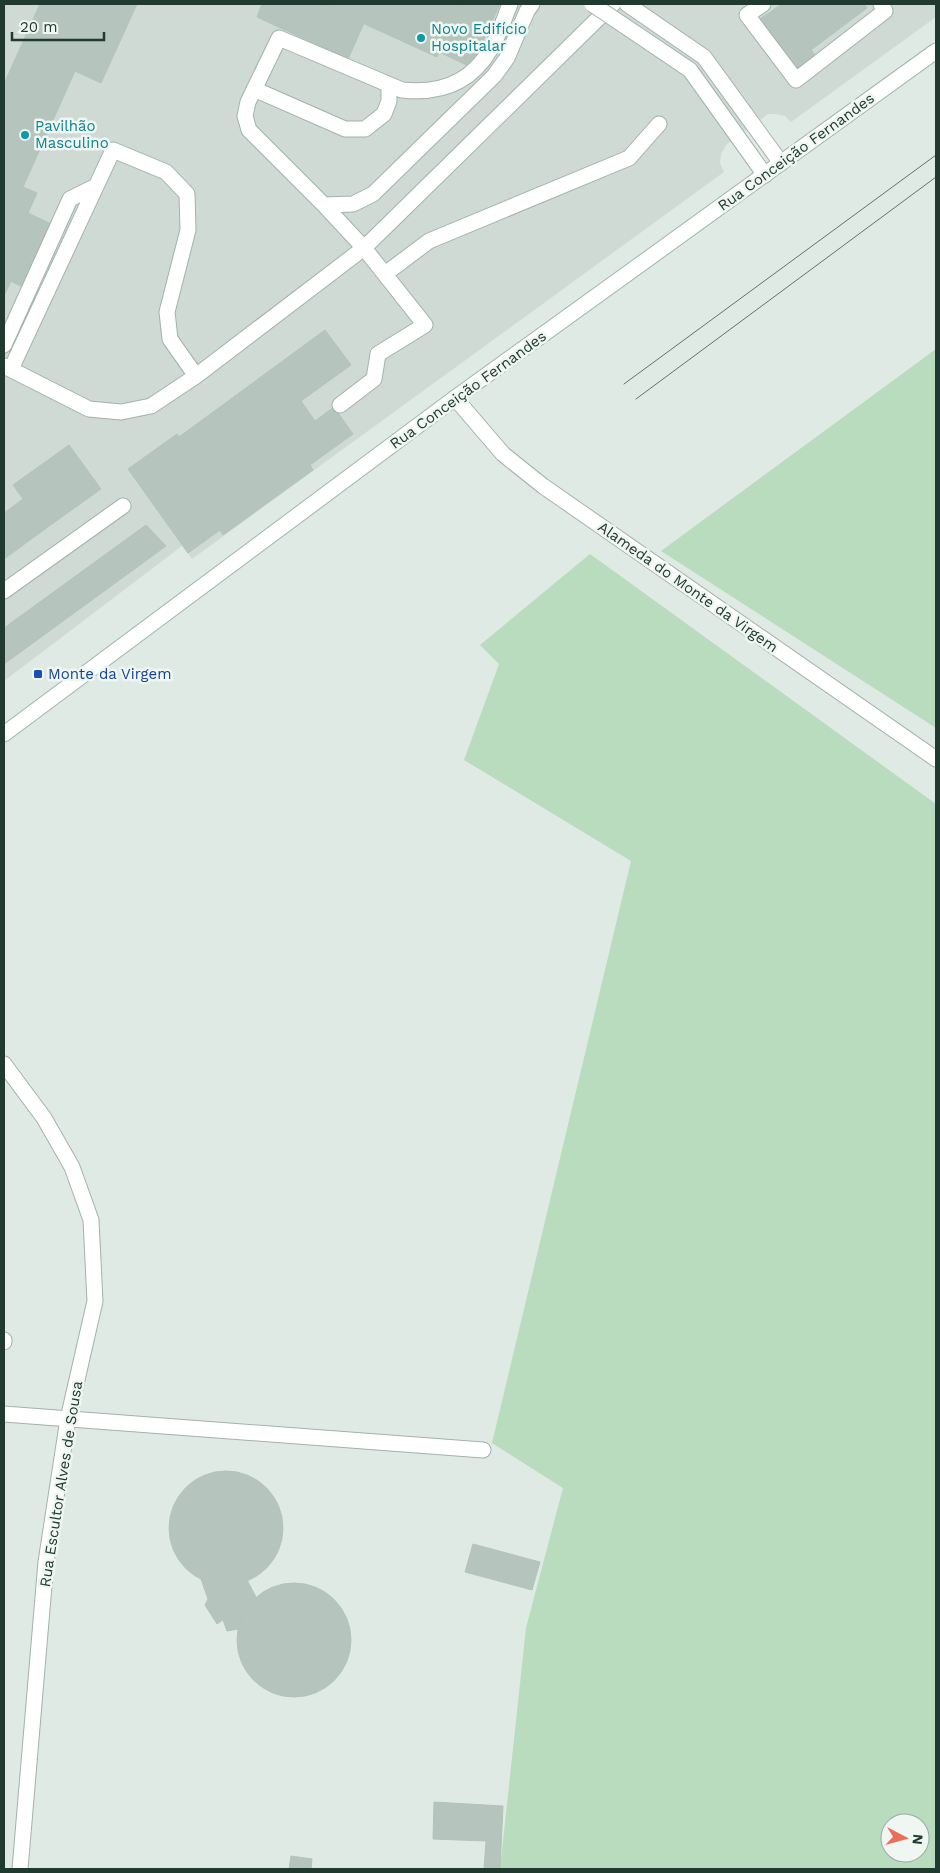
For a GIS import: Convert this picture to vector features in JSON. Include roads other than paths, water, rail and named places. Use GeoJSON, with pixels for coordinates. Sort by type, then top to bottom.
{"type":"FeatureCollection","features":[{"type":"Feature","properties":{"kind":"street"},"geometry":{"type":"LineString","coordinates":[[340,405],[374,380],[378,354],[425,325],[364,248],[249,130],[245,116],[248,102],[279,38],[402,90],[420,92],[438,90],[456,83],[476,68],[491,49],[510,4]]}},
{"type":"Feature","properties":{"kind":"street"},"geometry":{"type":"LineString","coordinates":[[324,205],[353,204],[373,194],[494,76],[507,58],[527,11],[532,4]]}},
{"type":"Feature","properties":{"kind":"street"},"geometry":{"type":"LineString","coordinates":[[592,4],[690,70],[765,175]]}},
{"type":"Feature","properties":{"kind":"street"},"geometry":{"type":"LineString","coordinates":[[196,376],[170,339],[166,312],[188,230],[187,194],[166,172],[113,150],[7,368],[89,408],[121,412],[151,406],[196,376],[364,248],[613,4]]}},
{"type":"Feature","properties":{"kind":"street"},"geometry":{"type":"LineString","coordinates":[[627,4],[704,57],[781,163]]}},
{"type":"Feature","properties":{"kind":"street"},"geometry":{"type":"LineString","coordinates":[[763,4],[747,15],[796,80],[885,11],[881,4]]}},
{"type":"Feature","properties":{"kind":"street","name":"Rua Conceição Fernandes"},"geometry":{"type":"LineString","coordinates":[[4,734],[455,398],[936,51]]}},
{"type":"Feature","properties":{"kind":"street"},"geometry":{"type":"LineString","coordinates":[[254,89],[345,129],[365,129],[384,114],[389,101],[389,85]]}},
{"type":"Feature","properties":{"kind":"street"},"geometry":{"type":"LineString","coordinates":[[385,274],[429,241],[629,158],[660,124]]}},
{"type":"Feature","properties":{"kind":"street"},"geometry":{"type":"LineString","coordinates":[[4,345],[70,199],[96,186]]}},
{"type":"Feature","properties":{"kind":"street","name":"Alameda do Monte da Virgem"},"geometry":{"type":"LineString","coordinates":[[455,398],[503,454],[543,486],[936,759]]}},
{"type":"Feature","properties":{"kind":"street"},"geometry":{"type":"LineString","coordinates":[[4,591],[123,506]]}},
{"type":"Feature","properties":{"kind":"street","name":"Rua Escultor Alves de Sousa"},"geometry":{"type":"LineString","coordinates":[[4,1064],[44,1118],[72,1167],[91,1220],[95,1301],[68,1419],[46,1562],[20,1869]]}},
{"type":"Feature","properties":{"kind":"street"},"geometry":{"type":"LineString","coordinates":[[4,1414],[483,1450]]}},
{"type":"Feature","properties":{"kind":"tram line"},"geometry":{"type":"LineString","coordinates":[[624,384],[936,155]]}},
{"type":"Feature","properties":{"kind":"tram line"},"geometry":{"type":"LineString","coordinates":[[636,399],[936,177]]}},
{"type":"Feature","properties":{"kind":"place","name":"Novo Edifício Hospitalar"},"geometry":{"type":"Point","coordinates":[421,38]}},
{"type":"Feature","properties":{"kind":"place","name":"Pavilhão Masculino"},"geometry":{"type":"Point","coordinates":[25,135]}},
{"type":"Feature","properties":{"kind":"place","name":"Monte da Virgem"},"geometry":{"type":"Point","coordinates":[38,674]}}]}
